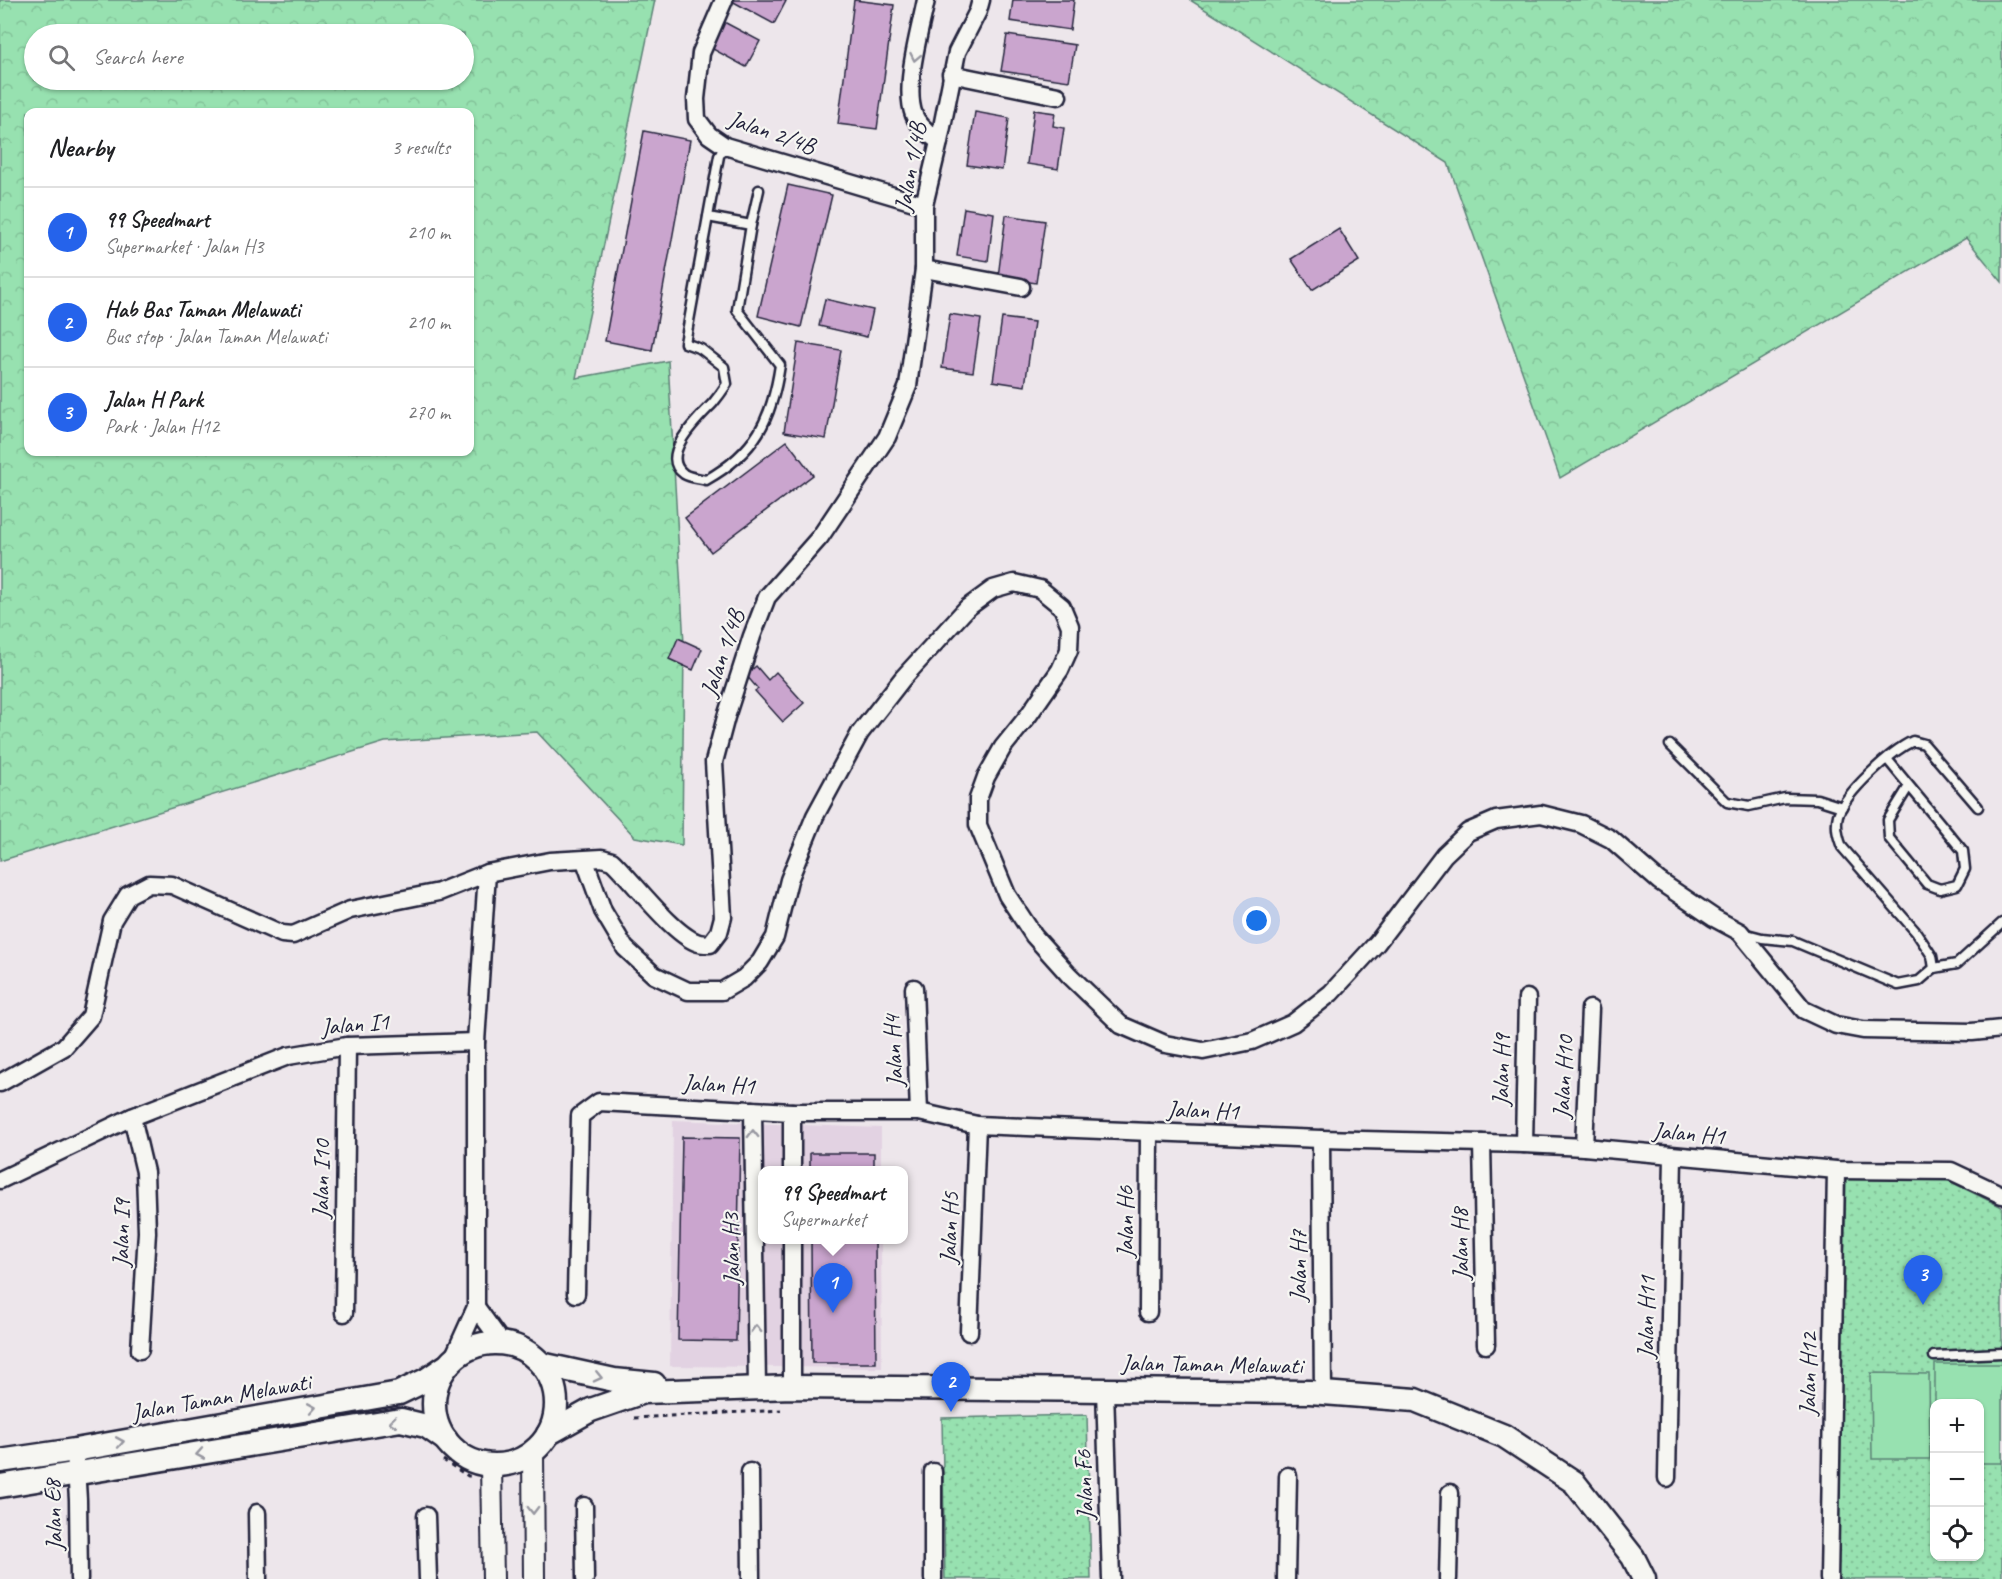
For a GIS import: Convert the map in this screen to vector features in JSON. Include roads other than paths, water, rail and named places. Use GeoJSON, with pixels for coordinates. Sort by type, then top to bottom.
{"type":"FeatureCollection","features":[{"type":"Feature","properties":{"kind":"main road"},"geometry":{"type":"LineString","coordinates":[[0,1486],[401,1420],[426,1426],[466,1457],[492,1465],[513,1462],[533,1452],[548,1434],[555,1416],[556,1399],[551,1381],[541,1364],[524,1350],[502,1343],[484,1344],[466,1350],[449,1363],[435,1391],[435,1417],[446,1440]]}},
{"type":"Feature","properties":{"kind":"main road","name":"Jalan Taman Melawati"},"geometry":{"type":"LineString","coordinates":[[0,1461],[399,1393],[426,1380],[449,1363]]}},
{"type":"Feature","properties":{"kind":"main road","name":"Jalan Taman Melawati"},"geometry":{"type":"LineString","coordinates":[[541,1364],[614,1380],[709,1388]]}},
{"type":"Feature","properties":{"kind":"main road","name":"Jalan Taman Melawati"},"geometry":{"type":"LineString","coordinates":[[548,1434],[591,1410],[643,1392],[709,1388],[1323,1393],[1415,1400],[1504,1436],[1574,1482],[1633,1557],[1644,1579]]}},
{"type":"Feature","properties":{"kind":"street","name":"Jalan 2/4B"},"geometry":{"type":"LineString","coordinates":[[724,0],[701,53],[696,99],[697,119],[709,135],[725,146],[924,205]]}},
{"type":"Feature","properties":{"kind":"street"},"geometry":{"type":"LineString","coordinates":[[926,0],[912,71],[911,102],[914,118],[939,142]]}},
{"type":"Feature","properties":{"kind":"street","name":"Jalan 1/4B"},"geometry":{"type":"LineString","coordinates":[[0,1083],[64,1047],[91,1016],[112,921],[128,895],[149,884],[172,885],[282,934],[293,936],[350,910],[439,892],[487,873],[550,861],[585,861],[602,858],[612,861],[672,925],[698,944],[710,944],[719,932],[723,917],[714,762],[726,717],[767,597],[820,537],[887,437],[908,386],[924,269],[924,205],[939,142],[951,74],[960,42],[978,11],[981,0]]}},
{"type":"Feature","properties":{"kind":"street"},"geometry":{"type":"LineString","coordinates":[[951,74],[1058,96]]}},
{"type":"Feature","properties":{"kind":"street"},"geometry":{"type":"LineString","coordinates":[[924,269],[1021,287]]}},
{"type":"Feature","properties":{"kind":"street"},"geometry":{"type":"LineString","coordinates":[[585,861],[603,911],[625,948],[654,975],[688,991],[722,991],[744,978],[760,962],[775,937],[789,880],[815,816],[860,733],[903,678],[967,608],[993,589],[1014,583],[1040,589],[1062,607],[1070,626],[1070,650],[1060,670],[1003,747],[986,777],[978,799],[978,825],[1007,895],[1034,936],[1069,975],[1121,1025],[1165,1044],[1203,1052],[1252,1041],[1293,1023],[1331,993],[1377,943],[1444,855],[1467,832],[1496,820],[1540,813],[1581,824],[1611,839],[1659,881],[1714,918],[1740,932],[1804,1010],[1836,1025],[1863,1030],[1972,1032],[2002,1029]]}},
{"type":"Feature","properties":{"kind":"street"},"geometry":{"type":"LineString","coordinates":[[449,1363],[476,1307],[476,1042],[487,873]]}},
{"type":"Feature","properties":{"kind":"street","name":"Jalan H4"},"geometry":{"type":"LineString","coordinates":[[914,988],[920,1112]]}},
{"type":"Feature","properties":{"kind":"street","name":"Jalan H9"},"geometry":{"type":"LineString","coordinates":[[1524,1144],[1527,998]]}},
{"type":"Feature","properties":{"kind":"street","name":"Jalan H10"},"geometry":{"type":"LineString","coordinates":[[1584,1147],[1590,1009]]}},
{"type":"Feature","properties":{"kind":"street","name":"Jalan I1"},"geometry":{"type":"LineString","coordinates":[[0,1180],[132,1117],[288,1056],[347,1046],[476,1042]]}},
{"type":"Feature","properties":{"kind":"street","name":"Jalan I10"},"geometry":{"type":"LineString","coordinates":[[344,1313],[347,1046]]}},
{"type":"Feature","properties":{"kind":"street","name":"Jalan H1"},"geometry":{"type":"LineString","coordinates":[[576,1294],[580,1116],[599,1102],[792,1112],[920,1112],[977,1125],[1321,1139],[1524,1144],[1584,1147],[1836,1170],[1951,1171],[2002,1194]]}},
{"type":"Feature","properties":{"kind":"street","name":"Jalan H3"},"geometry":{"type":"LineString","coordinates":[[753,1110],[757,1387]]}},
{"type":"Feature","properties":{"kind":"street"},"geometry":{"type":"LineString","coordinates":[[792,1112],[792,1166]]}},
{"type":"Feature","properties":{"kind":"street","name":"Jalan I9"},"geometry":{"type":"LineString","coordinates":[[132,1117],[145,1172],[147,1232],[140,1350]]}},
{"type":"Feature","properties":{"kind":"street","name":"Jalan H5"},"geometry":{"type":"LineString","coordinates":[[969,1332],[977,1125]]}},
{"type":"Feature","properties":{"kind":"street","name":"Jalan H6"},"geometry":{"type":"LineString","coordinates":[[1148,1312],[1149,1132]]}},
{"type":"Feature","properties":{"kind":"street","name":"Jalan H7"},"geometry":{"type":"LineString","coordinates":[[1321,1139],[1323,1393]]}},
{"type":"Feature","properties":{"kind":"street","name":"Jalan H8"},"geometry":{"type":"LineString","coordinates":[[1482,1143],[1486,1345]]}},
{"type":"Feature","properties":{"kind":"street","name":"Jalan H11"},"geometry":{"type":"LineString","coordinates":[[1667,1478],[1673,1156]]}},
{"type":"Feature","properties":{"kind":"street","name":"Jalan H12"},"geometry":{"type":"LineString","coordinates":[[1829,1579],[1836,1170]]}},
{"type":"Feature","properties":{"kind":"street"},"geometry":{"type":"LineString","coordinates":[[792,1244],[792,1387]]}},
{"type":"Feature","properties":{"kind":"street"},"geometry":{"type":"LineString","coordinates":[[476,1307],[502,1343]]}},
{"type":"Feature","properties":{"kind":"street","name":"Jalan F6"},"geometry":{"type":"LineString","coordinates":[[1105,1390],[1111,1579]]}},
{"type":"Feature","properties":{"kind":"street","name":"Jalan E8"},"geometry":{"type":"LineString","coordinates":[[75,1450],[79,1579]]}},
{"type":"Feature","properties":{"kind":"street"},"geometry":{"type":"LineString","coordinates":[[533,1452],[534,1579]]}},
{"type":"Feature","properties":{"kind":"street"},"geometry":{"type":"LineString","coordinates":[[492,1465],[493,1579]]}},
{"type":"Feature","properties":{"kind":"street"},"geometry":{"type":"LineString","coordinates":[[750,1472],[751,1579]]}},
{"type":"Feature","properties":{"kind":"street"},"geometry":{"type":"LineString","coordinates":[[933,1472],[933,1579]]}},
{"type":"Feature","properties":{"kind":"street"},"geometry":{"type":"LineString","coordinates":[[1286,1579],[1288,1476]]}},
{"type":"Feature","properties":{"kind":"street"},"geometry":{"type":"LineString","coordinates":[[1448,1579],[1450,1493]]}},
{"type":"Feature","properties":{"kind":"street"},"geometry":{"type":"LineString","coordinates":[[584,1506],[585,1579]]}},
{"type":"Feature","properties":{"kind":"street"},"geometry":{"type":"LineString","coordinates":[[257,1513],[258,1579]]}},
{"type":"Feature","properties":{"kind":"street"},"geometry":{"type":"LineString","coordinates":[[426,1516],[428,1579]]}},
{"type":"Feature","properties":{"kind":"lane"},"geometry":{"type":"LineString","coordinates":[[725,146],[719,156],[685,343],[701,349],[724,367],[727,384],[714,402],[690,425],[680,442],[676,456],[681,471],[686,475],[706,480],[720,472],[754,441],[765,424],[775,395],[780,365],[737,310],[759,190]]}},
{"type":"Feature","properties":{"kind":"lane"},"geometry":{"type":"LineString","coordinates":[[708,217],[751,225]]}},
{"type":"Feature","properties":{"kind":"lane"},"geometry":{"type":"LineString","coordinates":[[1934,969],[1932,956],[1916,932],[1842,847],[1837,834],[1838,817],[1851,792],[1902,746],[1913,741],[1924,744],[1978,807]]}},
{"type":"Feature","properties":{"kind":"lane"},"geometry":{"type":"LineString","coordinates":[[1670,745],[1727,802],[1749,806],[1785,798],[1817,799],[1842,807]]}},
{"type":"Feature","properties":{"kind":"lane"},"geometry":{"type":"LineString","coordinates":[[1887,759],[1963,851],[1965,869],[1957,885],[1940,889],[1927,884],[1889,838],[1888,820],[1909,786]]}},
{"type":"Feature","properties":{"kind":"lane"},"geometry":{"type":"LineString","coordinates":[[1740,932],[1762,938],[1793,941],[1898,985],[1919,981],[1934,969],[1957,964],[2002,923]]}},
{"type":"Feature","properties":{"kind":"lane"},"geometry":{"type":"LineString","coordinates":[[1934,1356],[2002,1353]]}},
{"type":"Feature","properties":{"kind":"place","name":"Jalan H Park"},"geometry":{"type":"Point","coordinates":[1923,1305]}},
{"type":"Feature","properties":{"kind":"place","name":"99 Speedmart"},"geometry":{"type":"Point","coordinates":[833,1313]}},
{"type":"Feature","properties":{"kind":"place","name":"Hab Bas Taman Melawati"},"geometry":{"type":"Point","coordinates":[951,1412]}}]}
